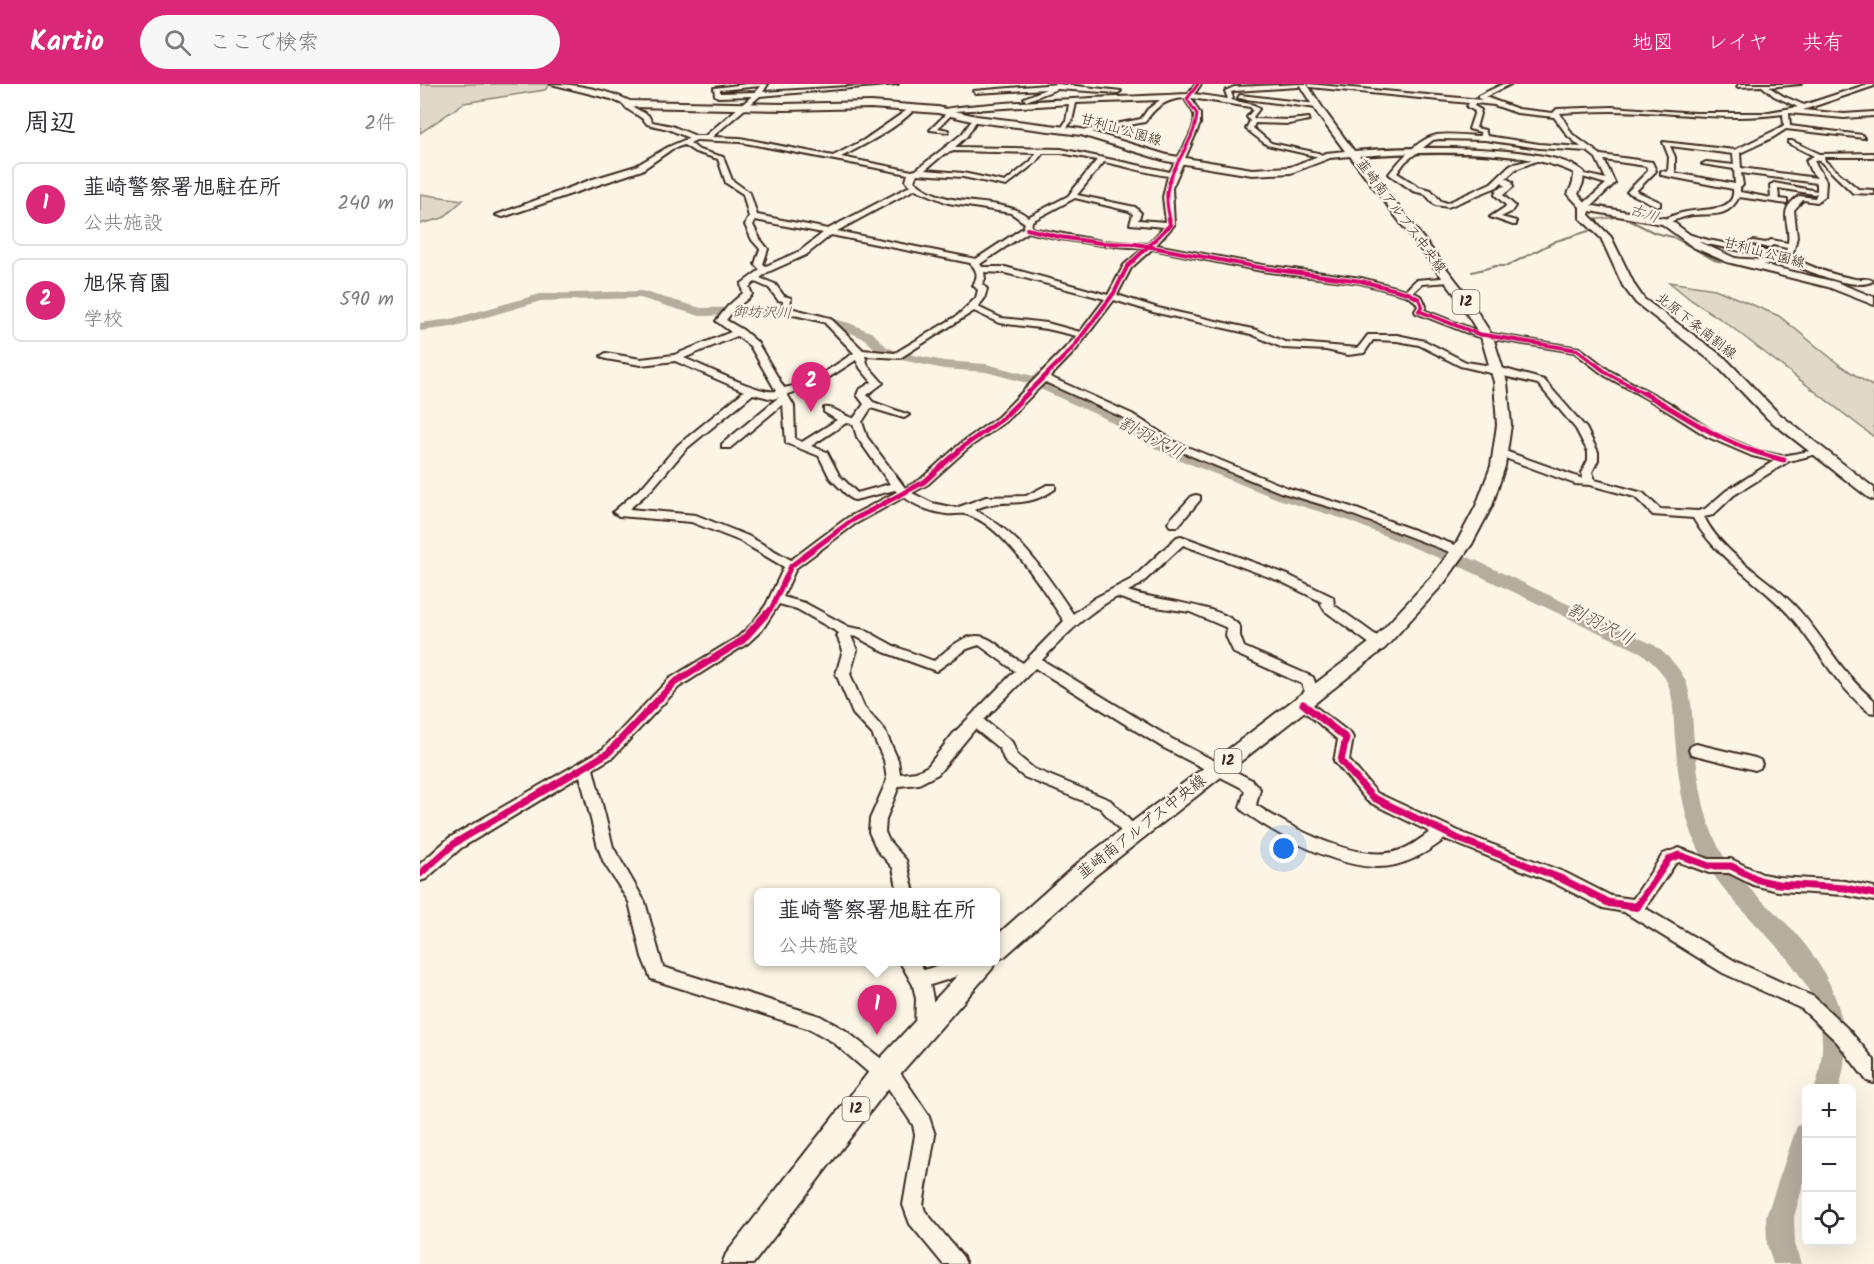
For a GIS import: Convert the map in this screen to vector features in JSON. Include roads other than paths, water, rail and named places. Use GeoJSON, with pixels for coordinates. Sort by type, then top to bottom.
{"type":"FeatureCollection","features":[{"type":"Feature","properties":{"kind":"main road","name":"甘利山公園線"},"geometry":{"type":"LineString","coordinates":[[555,84],[614,97],[627,103],[742,106],[860,105],[947,112],[975,118],[1082,132],[1182,160],[1252,171],[1273,172],[1296,169],[1322,158],[1353,153],[1419,149],[1521,156],[1567,166],[1580,174]]}},
{"type":"Feature","properties":{"kind":"main road","name":"韮崎南アルプス中央線"},"geometry":{"type":"LineString","coordinates":[[1000,946],[1087,869],[1308,701],[1378,644],[1408,616],[1455,557],[1483,509],[1501,453],[1504,409],[1498,371],[1486,335],[1449,279],[1300,85]]}},
{"type":"Feature","properties":{"kind":"main road"},"geometry":{"type":"LineString","coordinates":[[1580,174],[1573,194],[1587,215]]}},
{"type":"Feature","properties":{"kind":"main road","name":"甘利山公園線"},"geometry":{"type":"LineString","coordinates":[[1587,215],[1665,221],[1703,248],[1747,268],[1832,284],[1874,301]]}},
{"type":"Feature","properties":{"kind":"main road","name":"北原下条南割線"},"geometry":{"type":"LineString","coordinates":[[1587,215],[1606,237],[1629,286],[1640,301],[1720,362],[1773,416],[1874,495]]}},
{"type":"Feature","properties":{"kind":"main road","name":"12"},"geometry":{"type":"LineString","coordinates":[[736,1264],[885,1071],[980,966]]}},
{"type":"Feature","properties":{"kind":"street"},"geometry":{"type":"LineString","coordinates":[[707,138],[758,94],[765,84],[716,89],[718,95],[758,94],[896,84]]}},
{"type":"Feature","properties":{"kind":"street"},"geometry":{"type":"LineString","coordinates":[[1170,225],[1166,200],[1173,175],[1192,138],[1198,117],[1196,110],[1188,102],[1188,97],[1198,84]]}},
{"type":"Feature","properties":{"kind":"street"},"geometry":{"type":"LineString","coordinates":[[1485,138],[1483,131],[1472,129],[1478,110],[1470,107],[1477,99],[1508,84]]}},
{"type":"Feature","properties":{"kind":"street"},"geometry":{"type":"LineString","coordinates":[[1739,86],[1798,84]]}},
{"type":"Feature","properties":{"kind":"street"},"geometry":{"type":"LineString","coordinates":[[1671,174],[1672,156],[1665,143],[1736,152],[1749,144],[1782,131],[1795,111],[1874,84]]}},
{"type":"Feature","properties":{"kind":"street"},"geometry":{"type":"LineString","coordinates":[[1230,98],[1228,91],[1234,89],[1300,85]]}},
{"type":"Feature","properties":{"kind":"street"},"geometry":{"type":"LineString","coordinates":[[1310,85],[1477,99],[1517,111],[1556,115],[1570,135],[1599,158],[1615,185]]}},
{"type":"Feature","properties":{"kind":"street"},"geometry":{"type":"LineString","coordinates":[[1764,85],[1780,96],[1807,122],[1798,121]]}},
{"type":"Feature","properties":{"kind":"street"},"geometry":{"type":"LineString","coordinates":[[859,86],[860,105]]}},
{"type":"Feature","properties":{"kind":"street"},"geometry":{"type":"LineString","coordinates":[[1023,104],[1025,100],[1058,86]]}},
{"type":"Feature","properties":{"kind":"street"},"geometry":{"type":"LineString","coordinates":[[981,106],[974,88],[1058,86],[1110,88],[1130,91],[1133,99]]}},
{"type":"Feature","properties":{"kind":"street"},"geometry":{"type":"LineString","coordinates":[[1164,88],[1178,95],[1252,106],[1257,110],[1250,117],[1253,121]]}},
{"type":"Feature","properties":{"kind":"street"},"geometry":{"type":"LineString","coordinates":[[946,131],[933,130],[947,112],[981,106],[1167,98],[1178,95]]}},
{"type":"Feature","properties":{"kind":"street"},"geometry":{"type":"LineString","coordinates":[[1220,100],[1253,97],[1317,106]]}},
{"type":"Feature","properties":{"kind":"street"},"geometry":{"type":"LineString","coordinates":[[1082,132],[1143,121],[1150,110],[1167,98]]}},
{"type":"Feature","properties":{"kind":"street"},"geometry":{"type":"LineString","coordinates":[[1504,106],[1509,106],[1508,98]]}},
{"type":"Feature","properties":{"kind":"street"},"geometry":{"type":"LineString","coordinates":[[1064,129],[1069,121],[1073,101]]}},
{"type":"Feature","properties":{"kind":"street"},"geometry":{"type":"LineString","coordinates":[[627,103],[625,104],[627,106],[646,116],[650,123],[670,127],[695,138],[740,140],[915,172],[963,175],[1006,184],[1033,162],[1042,150]]}},
{"type":"Feature","properties":{"kind":"street"},"geometry":{"type":"LineString","coordinates":[[1726,114],[1775,105]]}},
{"type":"Feature","properties":{"kind":"street"},"geometry":{"type":"LineString","coordinates":[[834,158],[866,141],[913,108]]}},
{"type":"Feature","properties":{"kind":"street"},"geometry":{"type":"LineString","coordinates":[[1556,115],[1557,111],[1565,109],[1612,109],[1696,115],[1763,115],[1795,111],[1839,114],[1854,122],[1862,137]]}},
{"type":"Feature","properties":{"kind":"street"},"geometry":{"type":"LineString","coordinates":[[1808,130],[1811,125],[1840,120],[1839,114]]}},
{"type":"Feature","properties":{"kind":"street"},"geometry":{"type":"LineString","coordinates":[[1854,122],[1874,114]]}},
{"type":"Feature","properties":{"kind":"street"},"geometry":{"type":"LineString","coordinates":[[949,149],[965,135],[975,118]]}},
{"type":"Feature","properties":{"kind":"street"},"geometry":{"type":"LineString","coordinates":[[1253,121],[1290,122],[1307,119]]}},
{"type":"Feature","properties":{"kind":"street"},"geometry":{"type":"LineString","coordinates":[[1253,121],[1249,129],[1263,135],[1268,143],[1309,152],[1322,158]]}},
{"type":"Feature","properties":{"kind":"street"},"geometry":{"type":"LineString","coordinates":[[1785,127],[1862,137]]}},
{"type":"Feature","properties":{"kind":"street"},"geometry":{"type":"LineString","coordinates":[[1498,132],[1502,140]]}},
{"type":"Feature","properties":{"kind":"street"},"geometry":{"type":"LineString","coordinates":[[1537,159],[1513,167],[1494,185],[1451,205],[1438,203],[1428,192],[1416,189],[1393,174],[1402,161],[1436,135],[1588,149]]}},
{"type":"Feature","properties":{"kind":"street"},"geometry":{"type":"LineString","coordinates":[[1749,144],[1744,140],[1751,135]]}},
{"type":"Feature","properties":{"kind":"street"},"geometry":{"type":"LineString","coordinates":[[1850,150],[1862,137]]}},
{"type":"Feature","properties":{"kind":"street"},"geometry":{"type":"LineString","coordinates":[[500,215],[596,180],[639,168],[670,148],[695,138]]}},
{"type":"Feature","properties":{"kind":"street"},"geometry":{"type":"LineString","coordinates":[[1280,138],[1307,145],[1309,152]]}},
{"type":"Feature","properties":{"kind":"street"},"geometry":{"type":"LineString","coordinates":[[1055,150],[1059,141]]}},
{"type":"Feature","properties":{"kind":"street"},"geometry":{"type":"LineString","coordinates":[[686,142],[697,151],[720,158],[729,181],[746,193],[752,205],[753,217],[749,225],[756,240],[764,249],[759,264],[765,270]]}},
{"type":"Feature","properties":{"kind":"street"},"geometry":{"type":"LineString","coordinates":[[1790,142],[1820,156],[1874,155]]}},
{"type":"Feature","properties":{"kind":"street"},"geometry":{"type":"LineString","coordinates":[[1840,147],[1857,155]]}},
{"type":"Feature","properties":{"kind":"street"},"geometry":{"type":"LineString","coordinates":[[1173,175],[1055,150],[949,149],[942,151],[915,172],[910,181],[915,186],[948,201],[1005,210],[1021,215],[1027,225],[1070,238],[1150,247],[1262,268],[1355,280],[1398,292],[1408,292],[1419,299],[1422,306],[1419,311],[1451,325],[1486,335],[1574,349],[1607,373],[1662,403],[1712,435],[1756,454],[1784,460]]}},
{"type":"Feature","properties":{"kind":"street"},"geometry":{"type":"LineString","coordinates":[[1665,221],[1698,212],[1717,213],[1733,201],[1738,185],[1736,152]]}},
{"type":"Feature","properties":{"kind":"street"},"geometry":{"type":"LineString","coordinates":[[1788,258],[1793,235],[1788,218],[1792,204],[1802,198],[1817,200],[1822,193],[1822,181],[1809,162],[1820,156]]}},
{"type":"Feature","properties":{"kind":"street"},"geometry":{"type":"LineString","coordinates":[[1820,156],[1822,162],[1856,191],[1874,192]]}},
{"type":"Feature","properties":{"kind":"street"},"geometry":{"type":"LineString","coordinates":[[1599,158],[1649,164],[1652,171]]}},
{"type":"Feature","properties":{"kind":"street"},"geometry":{"type":"LineString","coordinates":[[978,266],[1027,225],[1074,196],[1102,160]]}},
{"type":"Feature","properties":{"kind":"street"},"geometry":{"type":"LineString","coordinates":[[1706,164],[1822,181]]}},
{"type":"Feature","properties":{"kind":"street"},"geometry":{"type":"LineString","coordinates":[[1652,171],[1792,204]]}},
{"type":"Feature","properties":{"kind":"street"},"geometry":{"type":"LineString","coordinates":[[1633,190],[1652,171]]}},
{"type":"Feature","properties":{"kind":"street"},"geometry":{"type":"LineString","coordinates":[[1580,174],[1633,190]]}},
{"type":"Feature","properties":{"kind":"street"},"geometry":{"type":"LineString","coordinates":[[1501,178],[1509,184],[1509,187],[1500,191],[1499,195],[1511,206],[1494,217],[1513,223]]}},
{"type":"Feature","properties":{"kind":"street"},"geometry":{"type":"LineString","coordinates":[[1587,215],[1597,193],[1615,185]]}},
{"type":"Feature","properties":{"kind":"street"},"geometry":{"type":"LineString","coordinates":[[1775,200],[1774,185],[1822,193]]}},
{"type":"Feature","properties":{"kind":"street"},"geometry":{"type":"LineString","coordinates":[[915,186],[831,231],[803,253],[765,270],[744,286],[748,294],[731,308],[721,321],[740,332],[754,344],[789,406],[790,441],[823,454],[834,476],[855,497],[901,490],[924,482],[964,446],[1002,419],[1072,349],[1112,297],[1127,267],[1170,225]]}},
{"type":"Feature","properties":{"kind":"street"},"geometry":{"type":"LineString","coordinates":[[1633,190],[1631,192],[1680,216]]}},
{"type":"Feature","properties":{"kind":"street"},"geometry":{"type":"LineString","coordinates":[[1074,196],[1132,210],[1137,213],[1133,222],[1170,225]]}},
{"type":"Feature","properties":{"kind":"street"},"geometry":{"type":"LineString","coordinates":[[753,217],[965,258],[978,266],[1005,270],[1156,310],[1254,332],[1283,345],[1326,347],[1354,352],[1361,351],[1365,341],[1371,337],[1396,338],[1422,343],[1456,361],[1541,382],[1581,428],[1593,452],[1593,460],[1587,472],[1590,482]]}},
{"type":"Feature","properties":{"kind":"street"},"geometry":{"type":"LineString","coordinates":[[1684,235],[1788,258],[1807,270],[1858,282],[1869,281]]}},
{"type":"Feature","properties":{"kind":"street"},"geometry":{"type":"LineString","coordinates":[[1710,241],[1717,235],[1768,246],[1767,240],[1791,246]]}},
{"type":"Feature","properties":{"kind":"street"},"geometry":{"type":"LineString","coordinates":[[1731,260],[1763,263],[1788,258]]}},
{"type":"Feature","properties":{"kind":"street"},"geometry":{"type":"LineString","coordinates":[[726,446],[793,388],[811,385],[860,353],[897,356],[905,348],[929,338],[972,308],[983,295],[982,289],[977,285],[981,279],[978,266]]}},
{"type":"Feature","properties":{"kind":"street"},"geometry":{"type":"LineString","coordinates":[[1845,279],[1854,271]]}},
{"type":"Feature","properties":{"kind":"street"},"geometry":{"type":"LineString","coordinates":[[756,279],[772,286],[781,298],[788,300],[785,310],[827,320],[860,353],[865,372],[878,383],[862,392],[869,404],[904,415]]}},
{"type":"Feature","properties":{"kind":"street"},"geometry":{"type":"LineString","coordinates":[[1408,292],[1419,282],[1449,279]]}},
{"type":"Feature","properties":{"kind":"street"},"geometry":{"type":"LineString","coordinates":[[972,308],[999,320],[1047,326],[1082,335]]}},
{"type":"Feature","properties":{"kind":"street"},"geometry":{"type":"LineString","coordinates":[[606,356],[641,362],[676,358],[740,332]]}},
{"type":"Feature","properties":{"kind":"street"},"geometry":{"type":"LineString","coordinates":[[676,358],[751,391],[783,396]]}},
{"type":"Feature","properties":{"kind":"street"},"geometry":{"type":"LineString","coordinates":[[1043,377],[1129,424],[1172,444],[1455,557]]}},
{"type":"Feature","properties":{"kind":"street"},"geometry":{"type":"LineString","coordinates":[[751,391],[682,447],[648,488],[619,512],[692,518],[765,548],[791,566]]}},
{"type":"Feature","properties":{"kind":"street"},"geometry":{"type":"LineString","coordinates":[[857,422],[869,404]]}},
{"type":"Feature","properties":{"kind":"street"},"geometry":{"type":"LineString","coordinates":[[828,410],[844,420],[857,422]]}},
{"type":"Feature","properties":{"kind":"street"},"geometry":{"type":"LineString","coordinates":[[805,445],[844,420]]}},
{"type":"Feature","properties":{"kind":"street"},"geometry":{"type":"LineString","coordinates":[[857,422],[862,437],[901,490],[924,504],[949,511],[965,510],[985,501],[1032,500],[1051,487]]}},
{"type":"Feature","properties":{"kind":"street"},"geometry":{"type":"LineString","coordinates":[[1501,453],[1557,476],[1639,495],[1657,512],[1698,515],[1710,512],[1730,494],[1784,460],[1817,451]]}},
{"type":"Feature","properties":{"kind":"street"},"geometry":{"type":"LineString","coordinates":[[420,874],[455,843],[608,753],[674,683],[743,640],[757,627],[772,607],[791,566],[851,521],[901,490]]}},
{"type":"Feature","properties":{"kind":"street"},"geometry":{"type":"LineString","coordinates":[[1174,523],[1196,498]]}},
{"type":"Feature","properties":{"kind":"street"},"geometry":{"type":"LineString","coordinates":[[965,510],[988,521],[1013,544],[1071,622]]}},
{"type":"Feature","properties":{"kind":"street"},"geometry":{"type":"LineString","coordinates":[[1698,515],[1698,519],[1719,546],[1778,596],[1811,634],[1850,689],[1874,708]]}},
{"type":"Feature","properties":{"kind":"street"},"geometry":{"type":"LineString","coordinates":[[894,780],[919,778],[933,770],[975,721],[1071,622],[1099,601],[1136,582],[1177,542],[1185,540],[1284,578],[1329,600],[1327,604],[1329,608],[1378,644]]}},
{"type":"Feature","properties":{"kind":"street"},"geometry":{"type":"LineString","coordinates":[[1118,592],[1142,602],[1192,608],[1230,624],[1234,627],[1233,636],[1239,650],[1308,681],[1308,701],[1346,738],[1341,761],[1372,797],[1490,853],[1560,878],[1609,903],[1637,907],[1669,859],[1679,855],[1709,866],[1731,866],[1752,877],[1778,884],[1845,888],[1874,894]]}},
{"type":"Feature","properties":{"kind":"street"},"geometry":{"type":"LineString","coordinates":[[776,599],[811,611],[846,631],[860,633],[889,649],[936,666],[966,644],[977,640],[990,646],[999,654],[1029,666],[1253,789],[1248,807],[1262,817],[1348,857],[1365,861],[1405,855],[1416,852],[1444,831]]}},
{"type":"Feature","properties":{"kind":"street"},"geometry":{"type":"LineString","coordinates":[[846,631],[844,636],[850,650],[843,674],[858,710],[878,731],[891,760],[894,780],[878,819],[877,832],[883,845],[900,865],[905,888]]}},
{"type":"Feature","properties":{"kind":"street"},"geometry":{"type":"LineString","coordinates":[[975,721],[1007,746],[1010,758],[1029,773],[1106,804],[1132,833]]}},
{"type":"Feature","properties":{"kind":"street"},"geometry":{"type":"LineString","coordinates":[[1696,750],[1755,764]]}},
{"type":"Feature","properties":{"kind":"street"},"geometry":{"type":"LineString","coordinates":[[586,768],[602,837],[611,860],[636,898],[657,974],[814,1022],[839,1036],[885,1071],[909,1101],[921,1121],[924,1135],[913,1205],[917,1216],[956,1264]]}},
{"type":"Feature","properties":{"kind":"street"},"geometry":{"type":"LineString","coordinates":[[1629,907],[1729,967],[1808,1003],[1843,1036],[1874,1074]]}},
{"type":"Feature","properties":{"kind":"street"},"geometry":{"type":"LineString","coordinates":[[912,966],[921,979],[925,996],[924,1026]]}},
{"type":"Feature","properties":{"kind":"street"},"geometry":{"type":"LineString","coordinates":[[921,979],[942,973],[955,966]]}},
{"type":"Feature","properties":{"kind":"waterway","name":"古川"},"geometry":{"type":"LineString","coordinates":[[1590,220],[1620,217],[1633,220]]}},
{"type":"Feature","properties":{"kind":"waterway","name":"古川"},"geometry":{"type":"LineString","coordinates":[[1627,219],[1655,233],[1673,237],[1714,260],[1792,278]]}},
{"type":"Feature","properties":{"kind":"waterway","name":"古川"},"geometry":{"type":"LineString","coordinates":[[1472,272],[1496,266],[1507,266],[1556,241],[1592,230],[1583,222],[1590,220]]}},
{"type":"Feature","properties":{"kind":"waterway","name":"割羽沢川"},"geometry":{"type":"LineString","coordinates":[[420,327],[452,323],[540,298],[641,294],[700,312],[769,311],[804,315],[845,326],[869,336],[883,350],[896,355],[944,365],[986,368],[1032,380],[1109,415],[1165,448],[1190,459],[1283,496],[1349,516],[1469,564],[1648,649],[1666,664],[1676,681],[1681,696],[1694,804],[1699,825],[1717,865],[1727,880],[1794,947],[1816,980],[1824,998],[1834,1036],[1834,1061],[1828,1084]]}},
{"type":"Feature","properties":{"kind":"waterway","name":"割羽沢川"},"geometry":{"type":"LineString","coordinates":[[1787,1264],[1781,1244],[1780,1217],[1805,1138]]}},
{"type":"Feature","properties":{"kind":"place","name":"旭保育園"},"geometry":{"type":"Point","coordinates":[811,412]}},
{"type":"Feature","properties":{"kind":"place","name":"韮崎警察署旭駐在所"},"geometry":{"type":"Point","coordinates":[877,1035]}},
{"type":"Feature","properties":{"kind":"water label","name":"御坊沢川"},"geometry":{"type":"Point","coordinates":[762,313]}}]}
